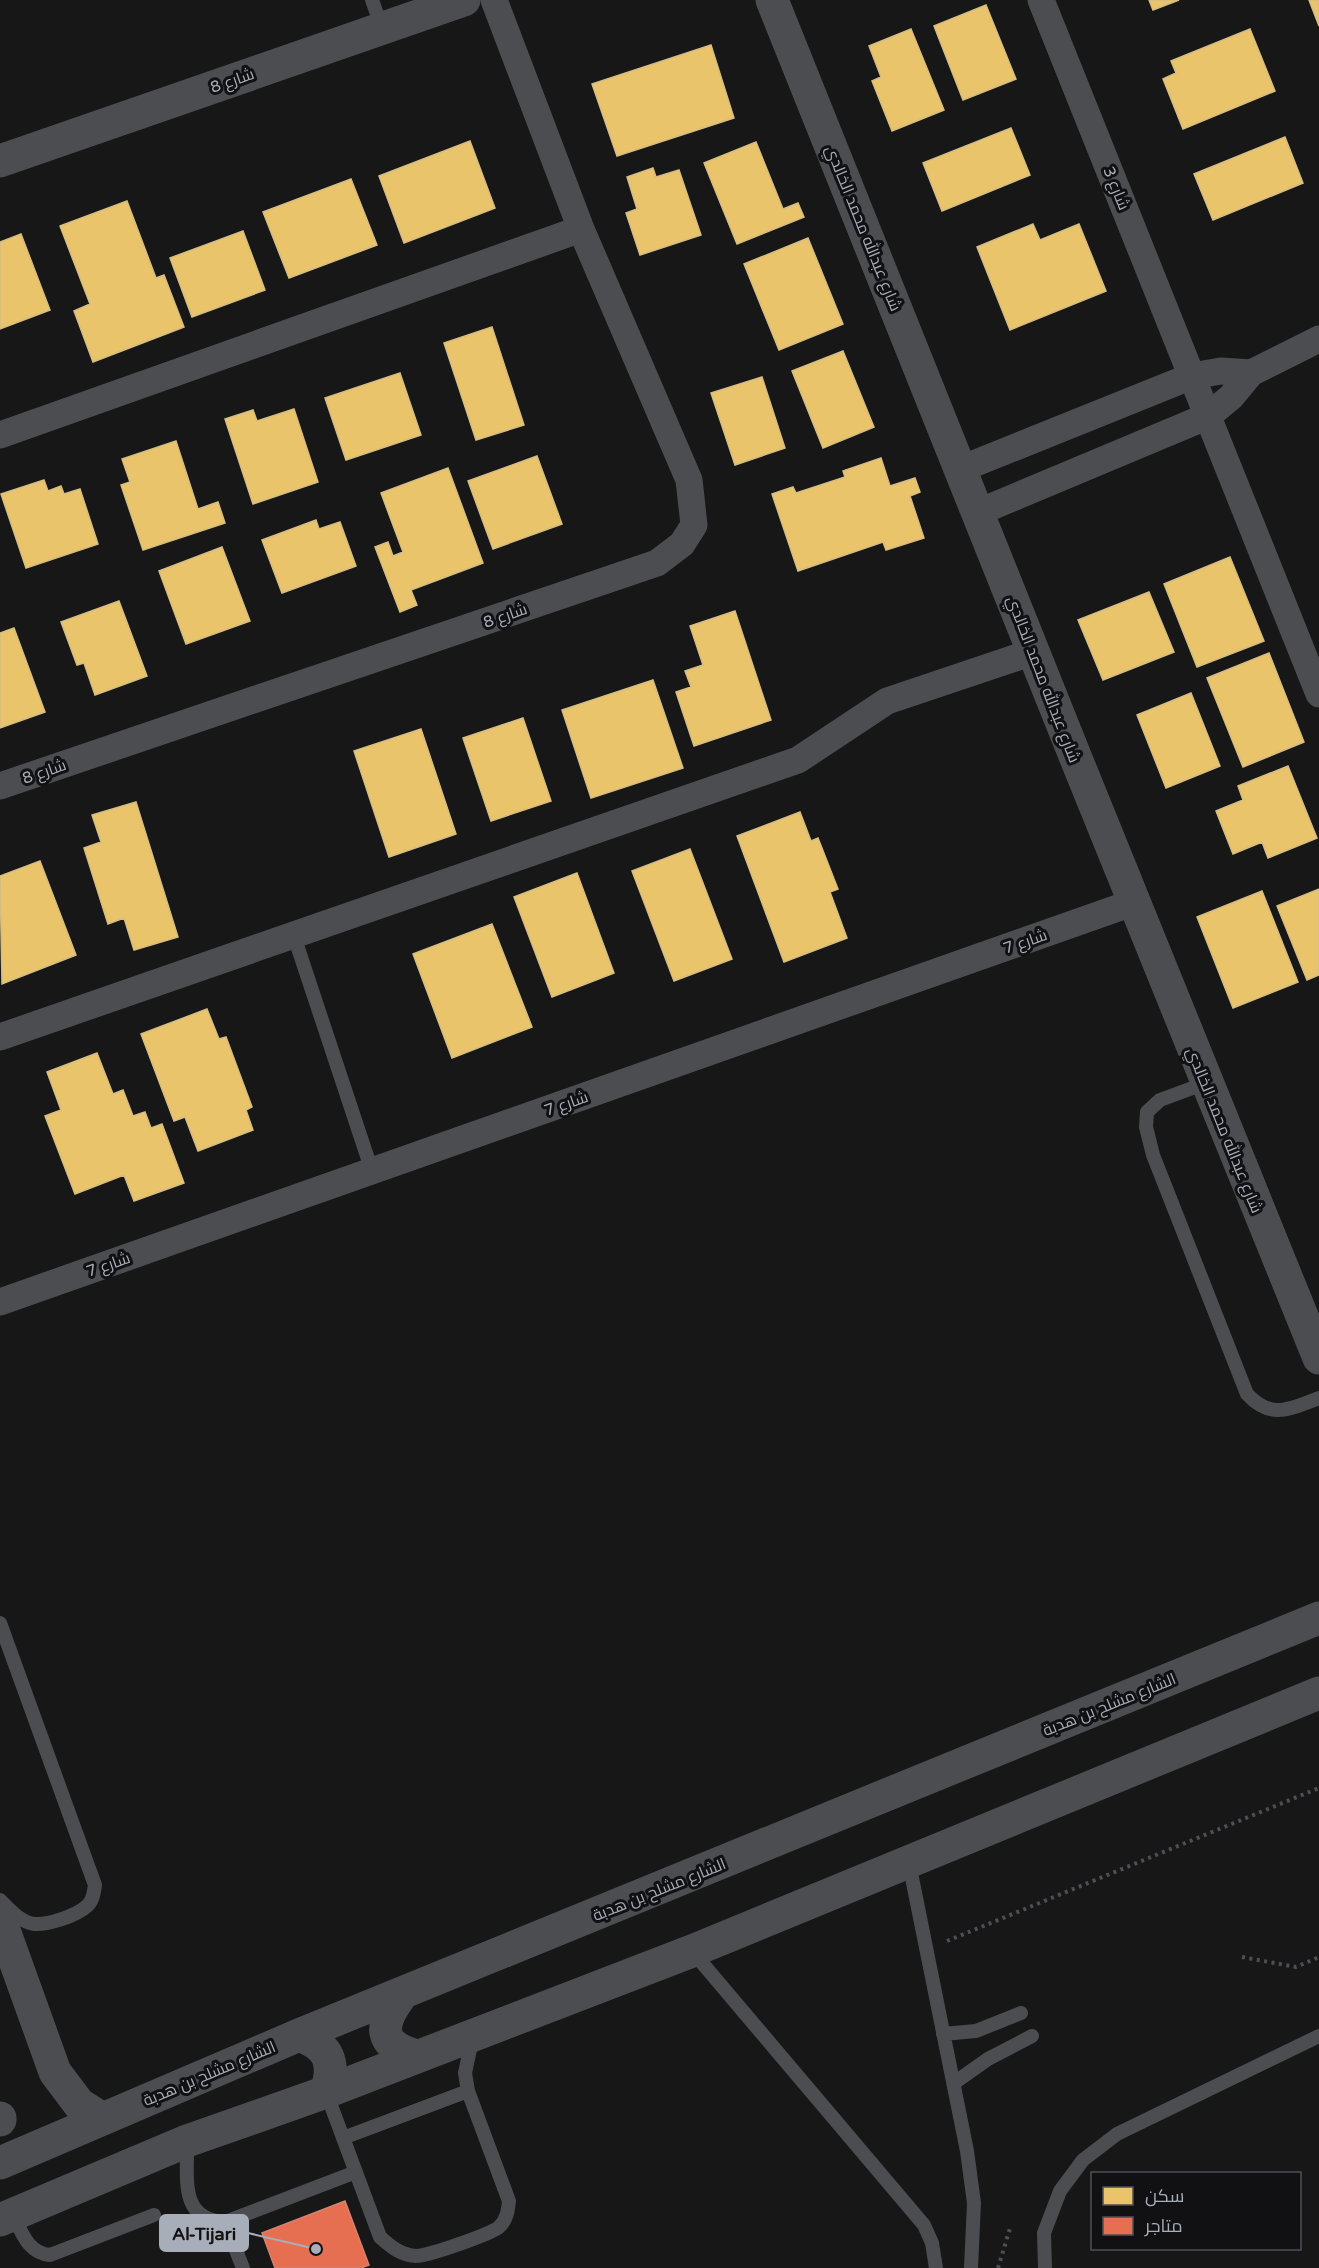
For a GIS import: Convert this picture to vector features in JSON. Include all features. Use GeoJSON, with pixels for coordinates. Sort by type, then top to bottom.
{"type":"FeatureCollection","features":[{"type":"Feature","properties":{"kind":"street","name":"شارع 8"},"geometry":{"type":"LineString","coordinates":[[0,161],[377,14],[464,0]]}},
{"type":"Feature","properties":{"kind":"street","name":"شارع 8"},"geometry":{"type":"LineString","coordinates":[[0,786],[657,563],[682,544],[694,525],[689,480],[581,229],[494,0]]}},
{"type":"Feature","properties":{"kind":"street","name":"شارع عبدالله محمد الخالدي"},"geometry":{"type":"LineString","coordinates":[[771,0],[979,512],[1132,903],[1319,1358]]}},
{"type":"Feature","properties":{"kind":"street","name":"شارع 3"},"geometry":{"type":"LineString","coordinates":[[1041,0],[1319,694]]}},
{"type":"Feature","properties":{"kind":"street"},"geometry":{"type":"LineString","coordinates":[[0,435],[581,229]]}},
{"type":"Feature","properties":{"kind":"street"},"geometry":{"type":"LineString","coordinates":[[979,512],[1208,416],[1231,397],[1251,374],[1319,339]]}},
{"type":"Feature","properties":{"kind":"street"},"geometry":{"type":"LineString","coordinates":[[961,469],[1192,376],[1221,371],[1251,374]]}},
{"type":"Feature","properties":{"kind":"street"},"geometry":{"type":"LineString","coordinates":[[0,1037],[798,760],[888,701],[1033,651]]}},
{"type":"Feature","properties":{"kind":"street","name":"شارع 7"},"geometry":{"type":"LineString","coordinates":[[0,1302],[1132,903]]}},
{"type":"Feature","properties":{"kind":"street","name":"الشارع مشلح بن هدبة"},"geometry":{"type":"LineString","coordinates":[[0,2163],[299,2035],[1319,1618]]}},
{"type":"Feature","properties":{"kind":"street"},"geometry":{"type":"LineString","coordinates":[[6,2218],[188,2141],[327,2092],[692,1951],[1319,1693]]}},
{"type":"Feature","properties":{"kind":"street"},"geometry":{"type":"LineString","coordinates":[[0,1919],[55,2072],[80,2104],[101,2118]]}},
{"type":"Feature","properties":{"kind":"street"},"geometry":{"type":"LineString","coordinates":[[402,1994],[391,2008],[386,2024],[386,2038],[397,2050],[417,2056]]}},
{"type":"Feature","properties":{"kind":"street"},"geometry":{"type":"LineString","coordinates":[[299,2035],[319,2045],[329,2058],[332,2075],[327,2092]]}},
{"type":"Feature","properties":{"kind":"lane"},"geometry":{"type":"LineString","coordinates":[[294,936],[372,1171]]}},
{"type":"Feature","properties":{"kind":"lane"},"geometry":{"type":"LineString","coordinates":[[1206,1083],[1160,1100],[1147,1112],[1146,1127],[1153,1155],[1247,1394],[1260,1407],[1274,1410],[1294,1408],[1319,1398]]}},
{"type":"Feature","properties":{"kind":"lane"},"geometry":{"type":"LineString","coordinates":[[0,1623],[95,1885],[93,1896],[87,1906],[50,1921],[33,1924],[19,1918],[0,1900]]}},
{"type":"Feature","properties":{"kind":"lane"},"geometry":{"type":"LineString","coordinates":[[909,1863],[954,2083],[974,2203],[971,2268]]}},
{"type":"Feature","properties":{"kind":"lane"},"geometry":{"type":"LineString","coordinates":[[692,1951],[924,2225],[932,2243],[936,2268]]}},
{"type":"Feature","properties":{"kind":"lane"},"geometry":{"type":"LineString","coordinates":[[944,2034],[976,2031],[1021,2013]]}},
{"type":"Feature","properties":{"kind":"lane"},"geometry":{"type":"LineString","coordinates":[[327,2092],[380,2237],[396,2251],[417,2256],[438,2251],[499,2227],[507,2215],[509,2201],[468,2091],[465,2073],[474,2035]]}},
{"type":"Feature","properties":{"kind":"lane"},"geometry":{"type":"LineString","coordinates":[[954,2083],[988,2059],[1032,2036]]}},
{"type":"Feature","properties":{"kind":"lane"},"geometry":{"type":"LineString","coordinates":[[1045,2268],[1044,2233],[1060,2191],[1083,2160],[1117,2134],[1319,2036]]}},
{"type":"Feature","properties":{"kind":"lane"},"geometry":{"type":"LineString","coordinates":[[343,2138],[468,2091]]}},
{"type":"Feature","properties":{"kind":"lane"},"geometry":{"type":"LineString","coordinates":[[188,2141],[188,2184],[193,2207],[198,2214],[210,2221],[225,2222],[356,2172]]}},
{"type":"Feature","properties":{"kind":"lane"},"geometry":{"type":"LineString","coordinates":[[6,2218],[30,2247],[36,2252],[50,2255],[154,2215]]}},
{"type":"Feature","properties":{"kind":"lane"},"geometry":{"type":"LineString","coordinates":[[225,2222],[243,2268]]}},
{"type":"Feature","properties":{"kind":"path"},"geometry":{"type":"LineString","coordinates":[[927,1949],[1319,1788]]}},
{"type":"Feature","properties":{"kind":"path"},"geometry":{"type":"LineString","coordinates":[[1242,1958],[1296,1967],[1319,1957]]}},
{"type":"Feature","properties":{"kind":"path"},"geometry":{"type":"LineString","coordinates":[[998,2268],[1011,2225]]}},
{"type":"Feature","properties":{"kind":"building: سكن"},"geometry":{"type":"Polygon","coordinates":[[[1149,0],[1179,0],[1153,10],[1149,0]]]}},
{"type":"Feature","properties":{"kind":"building: سكن"},"geometry":{"type":"Polygon","coordinates":[[[1309,0],[1319,0],[1319,26],[1309,0]]]}},
{"type":"Feature","properties":{"kind":"building: سكن"},"geometry":{"type":"Polygon","coordinates":[[[986,5],[1016,79],[963,100],[934,26],[986,5]]]}},
{"type":"Feature","properties":{"kind":"building: سكن"},"geometry":{"type":"Polygon","coordinates":[[[911,29],[944,110],[892,131],[872,81],[881,77],[869,46],[911,29]]]}},
{"type":"Feature","properties":{"kind":"building: سكن"},"geometry":{"type":"Polygon","coordinates":[[[1250,29],[1275,91],[1183,129],[1163,79],[1176,73],[1171,61],[1250,29]]]}},
{"type":"Feature","properties":{"kind":"building: سكن"},"geometry":{"type":"Polygon","coordinates":[[[711,45],[734,118],[617,156],[592,84],[711,45]]]}},
{"type":"Feature","properties":{"kind":"building: سكن"},"geometry":{"type":"Polygon","coordinates":[[[1011,128],[1030,175],[942,211],[923,163],[1011,128]]]}},
{"type":"Feature","properties":{"kind":"building: سكن"},"geometry":{"type":"Polygon","coordinates":[[[1285,137],[1303,183],[1213,220],[1194,174],[1285,137]]]}},
{"type":"Feature","properties":{"kind":"building: سكن"},"geometry":{"type":"Polygon","coordinates":[[[470,141],[495,208],[404,243],[379,176],[470,141]]]}},
{"type":"Feature","properties":{"kind":"building: سكن"},"geometry":{"type":"Polygon","coordinates":[[[756,142],[783,209],[798,203],[804,217],[737,244],[704,163],[756,142]]]}},
{"type":"Feature","properties":{"kind":"building: سكن"},"geometry":{"type":"Polygon","coordinates":[[[653,168],[656,177],[679,170],[701,235],[640,255],[626,213],[637,209],[627,177],[653,168]]]}},
{"type":"Feature","properties":{"kind":"building: سكن"},"geometry":{"type":"Polygon","coordinates":[[[351,179],[377,245],[289,278],[263,212],[351,179]]]}},
{"type":"Feature","properties":{"kind":"building: سكن"},"geometry":{"type":"Polygon","coordinates":[[[127,201],[156,278],[164,275],[184,327],[93,362],[74,311],[90,304],[60,226],[127,201]]]}},
{"type":"Feature","properties":{"kind":"building: سكن"},"geometry":{"type":"Polygon","coordinates":[[[1033,224],[1040,240],[1079,224],[1106,291],[1010,330],[977,247],[1033,224]]]}},
{"type":"Feature","properties":{"kind":"building: سكن"},"geometry":{"type":"Polygon","coordinates":[[[243,231],[265,290],[192,317],[170,258],[243,231]]]}},
{"type":"Feature","properties":{"kind":"building: سكن"},"geometry":{"type":"Polygon","coordinates":[[[21,234],[50,310],[0,329],[0,242],[21,234]]]}},
{"type":"Feature","properties":{"kind":"building: سكن"},"geometry":{"type":"Polygon","coordinates":[[[808,238],[843,324],[779,350],[744,264],[808,238]]]}},
{"type":"Feature","properties":{"kind":"building: سكن"},"geometry":{"type":"Polygon","coordinates":[[[492,327],[524,425],[476,440],[444,343],[492,327]]]}},
{"type":"Feature","properties":{"kind":"building: سكن"},"geometry":{"type":"Polygon","coordinates":[[[843,351],[874,427],[823,448],[792,371],[843,351]]]}},
{"type":"Feature","properties":{"kind":"building: سكن"},"geometry":{"type":"Polygon","coordinates":[[[400,373],[421,435],[346,460],[325,398],[400,373]]]}},
{"type":"Feature","properties":{"kind":"building: سكن"},"geometry":{"type":"Polygon","coordinates":[[[762,377],[785,448],[735,465],[711,393],[762,377]]]}},
{"type":"Feature","properties":{"kind":"building: سكن"},"geometry":{"type":"Polygon","coordinates":[[[294,409],[318,482],[253,504],[225,419],[253,410],[257,421],[294,409]]]}},
{"type":"Feature","properties":{"kind":"building: سكن"},"geometry":{"type":"Polygon","coordinates":[[[176,441],[198,509],[218,502],[225,523],[143,550],[121,485],[130,482],[122,459],[176,441]]]}},
{"type":"Feature","properties":{"kind":"building: سكن"},"geometry":{"type":"Polygon","coordinates":[[[537,456],[562,524],[493,549],[468,481],[537,456]]]}},
{"type":"Feature","properties":{"kind":"building: سكن"},"geometry":{"type":"Polygon","coordinates":[[[881,458],[890,486],[915,478],[920,492],[910,496],[924,538],[886,550],[883,542],[798,571],[772,494],[793,487],[796,493],[845,477],[843,471],[881,458]]]}},
{"type":"Feature","properties":{"kind":"building: سكن"},"geometry":{"type":"Polygon","coordinates":[[[448,468],[483,563],[411,590],[417,605],[400,612],[375,547],[388,542],[393,556],[403,552],[381,493],[448,468]]]}},
{"type":"Feature","properties":{"kind":"building: سكن"},"geometry":{"type":"Polygon","coordinates":[[[44,480],[48,491],[61,486],[64,494],[80,489],[98,544],[26,568],[1,494],[44,480]]]}},
{"type":"Feature","properties":{"kind":"building: سكن"},"geometry":{"type":"Polygon","coordinates":[[[316,520],[319,529],[340,522],[356,566],[282,593],[262,540],[316,520]]]}},
{"type":"Feature","properties":{"kind":"building: سكن"},"geometry":{"type":"Polygon","coordinates":[[[222,547],[250,621],[186,644],[159,571],[222,547]]]}},
{"type":"Feature","properties":{"kind":"building: سكن"},"geometry":{"type":"Polygon","coordinates":[[[1230,557],[1264,641],[1197,667],[1164,584],[1230,557]]]}},
{"type":"Feature","properties":{"kind":"building: سكن"},"geometry":{"type":"Polygon","coordinates":[[[1149,592],[1174,652],[1103,680],[1078,620],[1149,592]]]}},
{"type":"Feature","properties":{"kind":"building: سكن"},"geometry":{"type":"Polygon","coordinates":[[[119,601],[147,676],[95,695],[84,663],[77,665],[61,622],[119,601]]]}},
{"type":"Feature","properties":{"kind":"building: سكن"},"geometry":{"type":"Polygon","coordinates":[[[735,611],[771,720],[694,746],[676,692],[691,687],[685,671],[703,665],[690,626],[735,611]]]}},
{"type":"Feature","properties":{"kind":"building: سكن"},"geometry":{"type":"Polygon","coordinates":[[[14,628],[45,712],[0,728],[0,633],[14,628]]]}},
{"type":"Feature","properties":{"kind":"building: سكن"},"geometry":{"type":"Polygon","coordinates":[[[1269,653],[1304,742],[1243,767],[1207,678],[1269,653]]]}},
{"type":"Feature","properties":{"kind":"building: سكن"},"geometry":{"type":"Polygon","coordinates":[[[653,680],[683,768],[591,798],[562,710],[653,680]]]}},
{"type":"Feature","properties":{"kind":"building: سكن"},"geometry":{"type":"Polygon","coordinates":[[[1191,693],[1220,766],[1166,788],[1137,715],[1191,693]]]}},
{"type":"Feature","properties":{"kind":"building: سكن"},"geometry":{"type":"Polygon","coordinates":[[[523,718],[551,801],[491,821],[463,738],[523,718]]]}},
{"type":"Feature","properties":{"kind":"building: سكن"},"geometry":{"type":"Polygon","coordinates":[[[421,729],[456,834],[389,857],[354,751],[421,729]]]}},
{"type":"Feature","properties":{"kind":"building: سكن"},"geometry":{"type":"Polygon","coordinates":[[[1288,766],[1317,838],[1268,858],[1262,842],[1233,854],[1216,811],[1243,800],[1238,786],[1288,766]]]}},
{"type":"Feature","properties":{"kind":"building: سكن"},"geometry":{"type":"Polygon","coordinates":[[[136,802],[178,937],[134,950],[124,918],[108,924],[84,848],[101,842],[92,815],[136,802]]]}},
{"type":"Feature","properties":{"kind":"building: سكن"},"geometry":{"type":"Polygon","coordinates":[[[800,812],[811,841],[818,838],[838,889],[830,892],[847,938],[784,962],[737,836],[800,812]]]}},
{"type":"Feature","properties":{"kind":"building: سكن"},"geometry":{"type":"Polygon","coordinates":[[[690,849],[732,959],[674,981],[632,871],[690,849]]]}},
{"type":"Feature","properties":{"kind":"building: سكن"},"geometry":{"type":"Polygon","coordinates":[[[40,861],[76,955],[2,984],[0,876],[40,861]]]}},
{"type":"Feature","properties":{"kind":"building: سكن"},"geometry":{"type":"Polygon","coordinates":[[[577,873],[614,973],[552,997],[514,897],[577,873]]]}},
{"type":"Feature","properties":{"kind":"building: سكن"},"geometry":{"type":"Polygon","coordinates":[[[1319,889],[1319,975],[1307,980],[1277,906],[1319,889]]]}},
{"type":"Feature","properties":{"kind":"building: سكن"},"geometry":{"type":"Polygon","coordinates":[[[1262,891],[1298,982],[1233,1008],[1197,917],[1262,891]]]}},
{"type":"Feature","properties":{"kind":"building: سكن"},"geometry":{"type":"Polygon","coordinates":[[[492,924],[532,1027],[452,1058],[413,954],[492,924]]]}},
{"type":"Feature","properties":{"kind":"building: سكن"},"geometry":{"type":"Polygon","coordinates":[[[207,1009],[219,1039],[226,1037],[252,1107],[246,1110],[253,1130],[198,1151],[185,1117],[174,1121],[141,1034],[207,1009]]]}},
{"type":"Feature","properties":{"kind":"building: سكن"},"geometry":{"type":"Polygon","coordinates":[[[97,1053],[113,1094],[123,1090],[133,1116],[145,1112],[151,1128],[162,1124],[184,1183],[134,1201],[124,1175],[75,1194],[45,1116],[61,1110],[47,1072],[97,1053]]]}},
{"type":"Feature","properties":{"kind":"building: متاجر"},"geometry":{"type":"Polygon","coordinates":[[[345,2201],[369,2265],[361,2268],[275,2268],[262,2233],[345,2201]]]}},
{"type":"Feature","properties":{"kind":"place","name":"Al-Tijari"},"geometry":{"type":"Point","coordinates":[316,2249]}}]}
